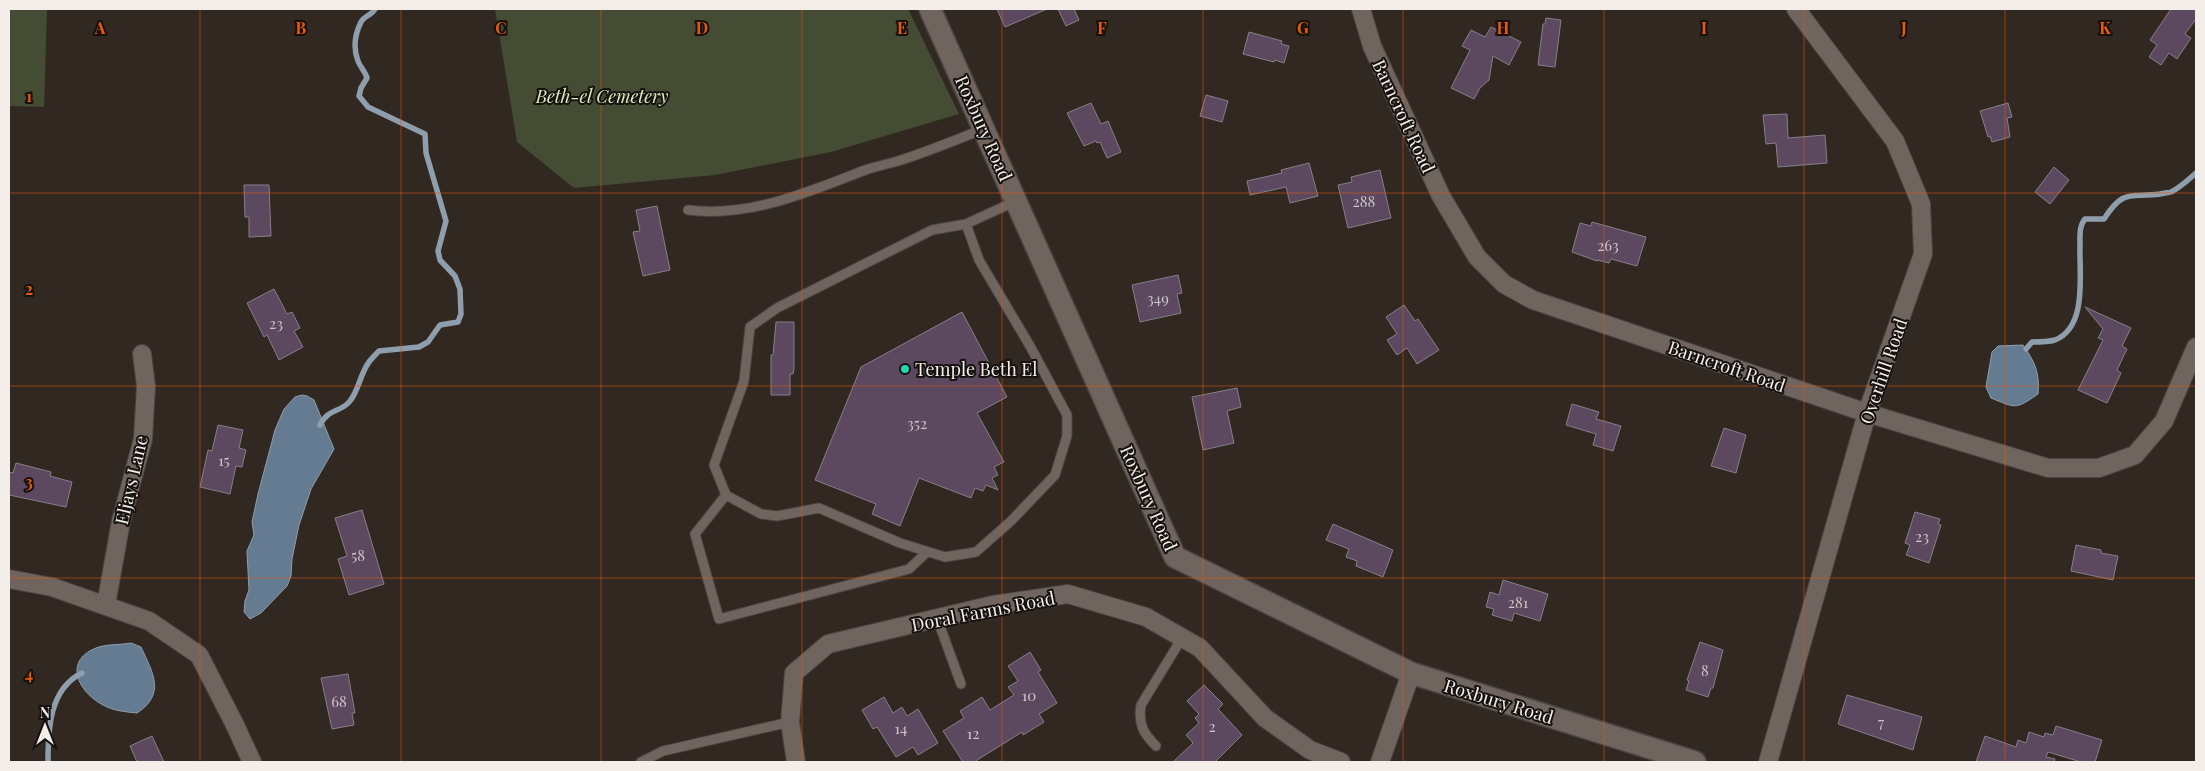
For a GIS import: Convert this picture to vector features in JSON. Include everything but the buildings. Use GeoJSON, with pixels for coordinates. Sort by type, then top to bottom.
{"type":"FeatureCollection","features":[{"type":"Feature","properties":{"kind":"street","name":"Roxbury Road"},"geometry":{"type":"LineString","coordinates":[[930,9],[1175,557],[1411,673],[1695,762]]}},
{"type":"Feature","properties":{"kind":"street","name":"Barncroft Road"},"geometry":{"type":"LineString","coordinates":[[1361,9],[1372,46],[1441,196],[1476,257],[1504,284],[1533,300],[1868,413],[2048,468],[2099,468],[2135,455],[2164,421],[2196,347]]}},
{"type":"Feature","properties":{"kind":"street","name":"Overhill Road"},"geometry":{"type":"LineString","coordinates":[[1768,762],[1868,413],[1923,254],[1921,204],[1895,141],[1796,9]]}},
{"type":"Feature","properties":{"kind":"street","name":"Eljays Lane"},"geometry":{"type":"LineString","coordinates":[[106,605],[121,521],[143,438],[146,386],[142,354]]}},
{"type":"Feature","properties":{"kind":"street"},"geometry":{"type":"LineString","coordinates":[[9,579],[52,588],[149,621],[199,655],[252,762]]}},
{"type":"Feature","properties":{"kind":"street","name":"Doral Farms Road"},"geometry":{"type":"LineString","coordinates":[[796,762],[790,722],[794,673],[828,644],[993,605],[1068,594],[1146,617],[1200,648],[1265,718],[1310,750],[1341,762]]}},
{"type":"Feature","properties":{"kind":"street"},"geometry":{"type":"LineString","coordinates":[[1380,762],[1411,673]]}},
{"type":"Feature","properties":{"kind":"lane"},"geometry":{"type":"LineString","coordinates":[[688,210],[704,212],[761,207],[811,192],[984,129]]}},
{"type":"Feature","properties":{"kind":"lane"},"geometry":{"type":"LineString","coordinates":[[966,224],[978,260],[1030,346],[1066,415],[1067,436],[1055,475],[1011,521],[976,552],[945,557],[900,543],[819,508],[777,516],[761,514],[726,495],[714,465],[744,381],[750,327],[777,308],[932,230],[966,224],[1016,201]]}},
{"type":"Feature","properties":{"kind":"lane"},"geometry":{"type":"LineString","coordinates":[[726,495],[695,534],[719,618],[909,569],[927,552]]}},
{"type":"Feature","properties":{"kind":"lane"},"geometry":{"type":"LineString","coordinates":[[937,618],[961,684]]}},
{"type":"Feature","properties":{"kind":"lane"},"geometry":{"type":"LineString","coordinates":[[1156,746],[1142,732],[1139,716],[1141,705],[1182,638]]}},
{"type":"Feature","properties":{"kind":"lane"},"geometry":{"type":"LineString","coordinates":[[641,762],[663,751],[790,722]]}},
{"type":"Feature","properties":{"kind":"green space"},"geometry":{"type":"Polygon","coordinates":[[[9,9],[47,9],[44,107],[9,106],[9,9]]]}},
{"type":"Feature","properties":{"kind":"green space","name":"Beth-el Cemetery"},"geometry":{"type":"Polygon","coordinates":[[[495,9],[908,9],[959,114],[831,152],[715,175],[574,188],[517,142],[495,9]]]}},
{"type":"Feature","properties":{"kind":"water"},"geometry":{"type":"Polygon","coordinates":[[[2023,345],[2036,368],[2038,394],[2024,403],[2015,406],[1991,398],[1986,387],[1992,352],[1998,346],[2023,345]]]}},
{"type":"Feature","properties":{"kind":"water"},"geometry":{"type":"Polygon","coordinates":[[[302,395],[314,400],[334,449],[311,489],[299,525],[292,559],[291,576],[287,586],[261,613],[250,619],[244,612],[249,590],[247,551],[254,535],[252,522],[258,494],[275,430],[284,409],[295,397],[302,395]]]}},
{"type":"Feature","properties":{"kind":"water"},"geometry":{"type":"Polygon","coordinates":[[[131,643],[141,647],[153,674],[154,683],[152,698],[137,713],[114,709],[97,702],[82,687],[77,670],[79,661],[85,654],[96,648],[131,643]]]}},
{"type":"Feature","properties":{"kind":"waterway"},"geometry":{"type":"LineString","coordinates":[[320,425],[330,413],[347,405],[356,392],[363,372],[379,351],[419,347],[428,342],[440,325],[458,322],[461,314],[460,289],[455,276],[440,260],[438,251],[446,221],[426,153],[425,134],[368,107],[359,96],[367,78],[356,56],[356,36],[362,20],[375,9]]}},
{"type":"Feature","properties":{"kind":"waterway"},"geometry":{"type":"LineString","coordinates":[[2026,349],[2032,342],[2055,340],[2066,333],[2073,324],[2080,298],[2080,235],[2085,219],[2104,219],[2117,203],[2128,196],[2171,192],[2196,173]]}},
{"type":"Feature","properties":{"kind":"waterway"},"geometry":{"type":"LineString","coordinates":[[48,762],[50,724],[57,700],[71,680],[82,673]]}},
{"type":"Feature","properties":{"kind":"place","name":"Temple Beth El"},"geometry":{"type":"Point","coordinates":[905,369]}}]}
